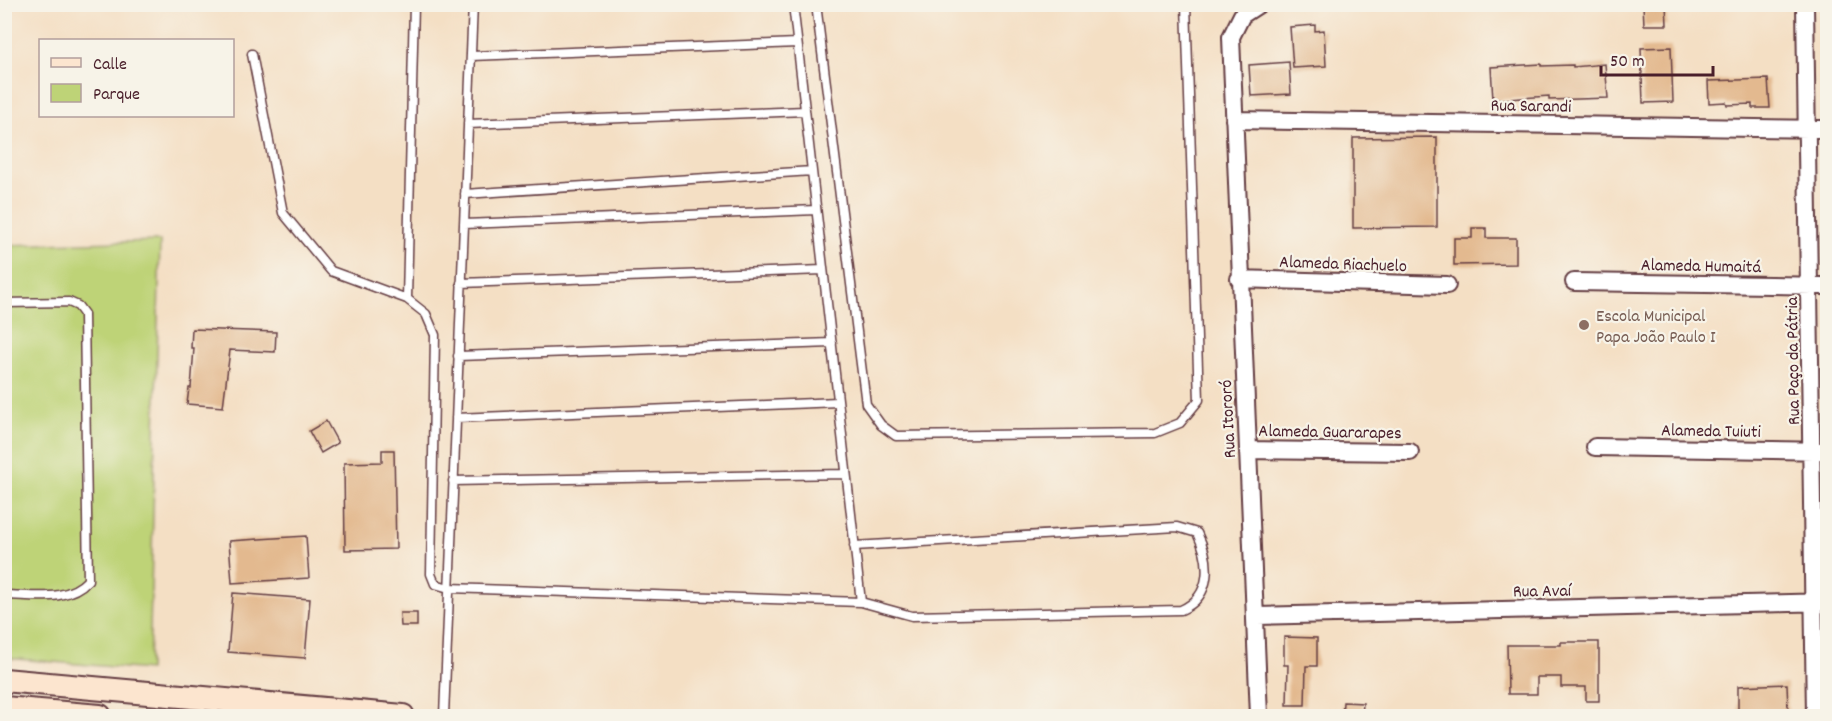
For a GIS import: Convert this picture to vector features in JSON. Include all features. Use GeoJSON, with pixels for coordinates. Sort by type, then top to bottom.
{"type":"FeatureCollection","features":[{"type":"Feature","properties":{"kind":"main road"},"geometry":{"type":"LineString","coordinates":[[4,680],[403,717]]}},
{"type":"Feature","properties":{"kind":"main road"},"geometry":{"type":"LineString","coordinates":[[4,708],[100,717]]}},
{"type":"Feature","properties":{"kind":"street","name":"Rua Itororó"},"geometry":{"type":"LineString","coordinates":[[1259,4],[1242,15],[1231,37],[1239,279],[1257,616],[1259,717]]}},
{"type":"Feature","properties":{"kind":"street","name":"Rua Paço da Pátria"},"geometry":{"type":"LineString","coordinates":[[1805,4],[1808,129],[1819,286],[1821,603],[1815,717]]}},
{"type":"Feature","properties":{"kind":"street","name":"Rua Sarandi"},"geometry":{"type":"LineString","coordinates":[[1234,120],[1827,129]]}},
{"type":"Feature","properties":{"kind":"street","name":"Alameda Riachuelo"},"geometry":{"type":"LineString","coordinates":[[1239,279],[1447,285]]}},
{"type":"Feature","properties":{"kind":"street","name":"Alameda Humaitá"},"geometry":{"type":"LineString","coordinates":[[1574,282],[1819,286]]}},
{"type":"Feature","properties":{"kind":"street","name":"Alameda Tuiuti"},"geometry":{"type":"LineString","coordinates":[[1595,447],[1820,451]]}},
{"type":"Feature","properties":{"kind":"street","name":"Alameda Guararapes"},"geometry":{"type":"LineString","coordinates":[[1248,450],[1410,452]]}},
{"type":"Feature","properties":{"kind":"street","name":"Rua Avaí"},"geometry":{"type":"LineString","coordinates":[[1257,616],[1821,603]]}},
{"type":"Feature","properties":{"kind":"lane"},"geometry":{"type":"LineString","coordinates":[[407,299],[414,4]]}},
{"type":"Feature","properties":{"kind":"lane"},"geometry":{"type":"LineString","coordinates":[[444,717],[473,4]]}},
{"type":"Feature","properties":{"kind":"lane"},"geometry":{"type":"LineString","coordinates":[[793,4],[861,602]]}},
{"type":"Feature","properties":{"kind":"lane"},"geometry":{"type":"LineString","coordinates":[[816,4],[866,404],[881,424],[896,436],[1155,433],[1180,423],[1199,400],[1186,4]]}},
{"type":"Feature","properties":{"kind":"lane"},"geometry":{"type":"LineString","coordinates":[[471,56],[797,44]]}},
{"type":"Feature","properties":{"kind":"lane"},"geometry":{"type":"LineString","coordinates":[[252,54],[283,213],[331,271],[407,299],[426,314],[435,335],[430,574],[435,584],[449,588],[861,602],[912,616],[1181,610],[1194,604],[1206,588],[1204,547],[1197,533],[1177,527],[854,546]]}},
{"type":"Feature","properties":{"kind":"lane"},"geometry":{"type":"LineString","coordinates":[[468,124],[805,111]]}},
{"type":"Feature","properties":{"kind":"lane"},"geometry":{"type":"LineString","coordinates":[[465,194],[812,171]]}},
{"type":"Feature","properties":{"kind":"lane"},"geometry":{"type":"LineString","coordinates":[[464,224],[816,210]]}},
{"type":"Feature","properties":{"kind":"lane"},"geometry":{"type":"LineString","coordinates":[[461,282],[823,270]]}},
{"type":"Feature","properties":{"kind":"lane"},"geometry":{"type":"LineString","coordinates":[[4,303],[69,302],[78,306],[84,314],[88,580],[78,591],[62,596],[4,595]]}},
{"type":"Feature","properties":{"kind":"lane"},"geometry":{"type":"LineString","coordinates":[[458,356],[831,343]]}},
{"type":"Feature","properties":{"kind":"lane"},"geometry":{"type":"LineString","coordinates":[[456,418],[838,402]]}},
{"type":"Feature","properties":{"kind":"lane"},"geometry":{"type":"LineString","coordinates":[[453,481],[846,474]]}},
{"type":"Feature","properties":{"kind":"green space"},"geometry":{"type":"Polygon","coordinates":[[[160,241],[149,670],[5,658],[4,245],[160,241]]]}},
{"type":"Feature","properties":{"kind":"building"},"geometry":{"type":"Polygon","coordinates":[[[1643,4],[1666,4],[1667,25],[1644,25],[1643,4]]]}},
{"type":"Feature","properties":{"kind":"building"},"geometry":{"type":"Polygon","coordinates":[[[1315,25],[1315,31],[1324,30],[1326,66],[1293,68],[1290,27],[1315,25]]]}},
{"type":"Feature","properties":{"kind":"building"},"geometry":{"type":"Polygon","coordinates":[[[1671,47],[1673,102],[1643,103],[1641,48],[1671,47]]]}},
{"type":"Feature","properties":{"kind":"building"},"geometry":{"type":"Polygon","coordinates":[[[1289,62],[1291,94],[1251,96],[1249,65],[1289,62]]]}},
{"type":"Feature","properties":{"kind":"building"},"geometry":{"type":"Polygon","coordinates":[[[1541,64],[1541,66],[1573,65],[1573,67],[1605,64],[1608,98],[1549,100],[1549,96],[1493,100],[1491,67],[1541,64]]]}},
{"type":"Feature","properties":{"kind":"building"},"geometry":{"type":"Polygon","coordinates":[[[1768,79],[1770,108],[1752,108],[1752,104],[1709,103],[1708,81],[1768,79]]]}},
{"type":"Feature","properties":{"kind":"building"},"geometry":{"type":"Polygon","coordinates":[[[1437,137],[1437,227],[1353,228],[1353,138],[1437,137]]]}},
{"type":"Feature","properties":{"kind":"building"},"geometry":{"type":"Polygon","coordinates":[[[1472,228],[1486,228],[1486,238],[1516,238],[1516,264],[1454,265],[1454,238],[1472,238],[1472,228]]]}},
{"type":"Feature","properties":{"kind":"building"},"geometry":{"type":"Polygon","coordinates":[[[192,329],[276,332],[275,352],[230,350],[223,407],[187,404],[189,388],[191,388],[194,348],[191,348],[192,329]]]}},
{"type":"Feature","properties":{"kind":"building"},"geometry":{"type":"Polygon","coordinates":[[[326,421],[338,443],[321,453],[309,431],[326,421]]]}},
{"type":"Feature","properties":{"kind":"building"},"geometry":{"type":"Polygon","coordinates":[[[382,450],[394,450],[396,549],[345,550],[344,463],[382,462],[382,450]]]}},
{"type":"Feature","properties":{"kind":"building"},"geometry":{"type":"Polygon","coordinates":[[[306,536],[309,578],[232,583],[229,541],[306,536]]]}},
{"type":"Feature","properties":{"kind":"building"},"geometry":{"type":"Polygon","coordinates":[[[233,593],[310,599],[305,658],[228,652],[233,593]]]}},
{"type":"Feature","properties":{"kind":"building"},"geometry":{"type":"Polygon","coordinates":[[[400,613],[417,613],[417,626],[401,626],[400,613]]]}},
{"type":"Feature","properties":{"kind":"building"},"geometry":{"type":"Polygon","coordinates":[[[1284,637],[1317,638],[1317,666],[1306,666],[1305,705],[1287,705],[1288,665],[1284,665],[1284,637]]]}},
{"type":"Feature","properties":{"kind":"building"},"geometry":{"type":"Polygon","coordinates":[[[1561,642],[1599,642],[1599,701],[1586,701],[1586,687],[1561,687],[1561,677],[1537,677],[1537,694],[1508,694],[1507,645],[1561,645],[1561,642]]]}},
{"type":"Feature","properties":{"kind":"building"},"geometry":{"type":"Polygon","coordinates":[[[1787,684],[1788,710],[1738,711],[1738,686],[1787,684]]]}},
{"type":"Feature","properties":{"kind":"building"},"geometry":{"type":"Polygon","coordinates":[[[1343,702],[1363,703],[1362,717],[1342,717],[1343,702]]]}},
{"type":"Feature","properties":{"kind":"place","name":"Escola Municipal Papa João Paulo I"},"geometry":{"type":"Point","coordinates":[1584,325]}}]}
